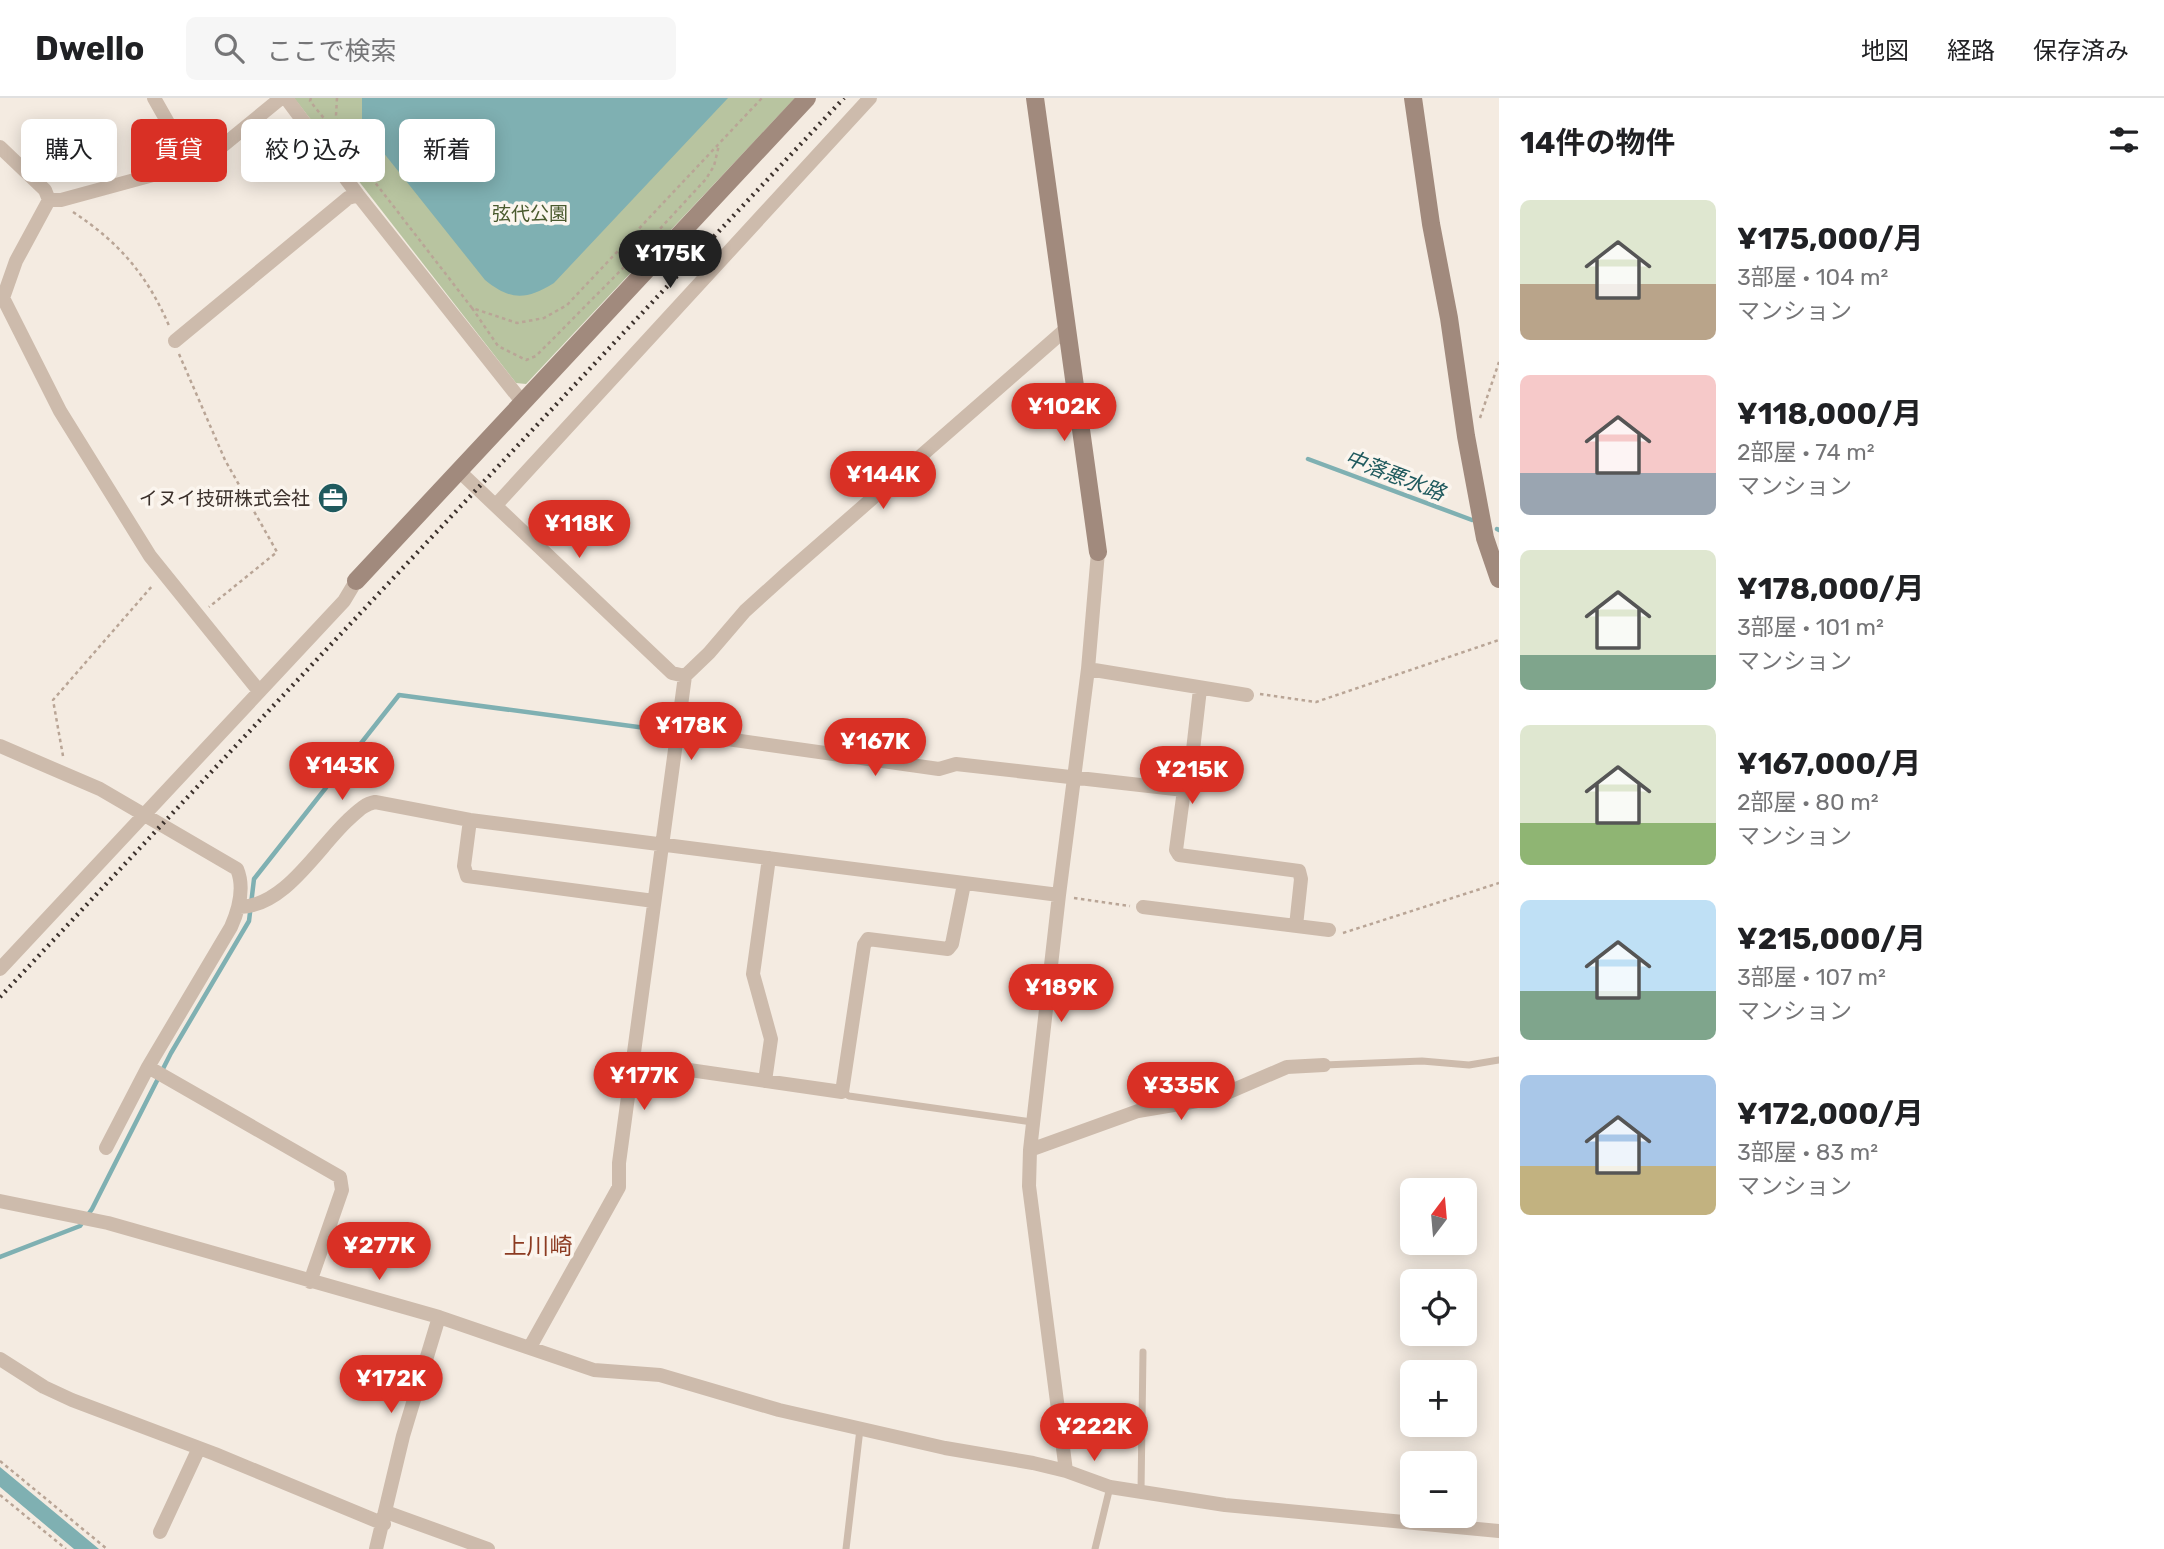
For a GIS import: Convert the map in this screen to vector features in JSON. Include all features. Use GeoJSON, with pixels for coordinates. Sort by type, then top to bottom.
{"type":"FeatureCollection","features":[{"type":"Feature","properties":{"kind":"street"},"geometry":{"type":"LineString","coordinates":[[154,98],[166,119]]}},
{"type":"Feature","properties":{"kind":"street"},"geometry":{"type":"LineString","coordinates":[[227,143],[284,98],[523,403]]}},
{"type":"Feature","properties":{"kind":"street"},"geometry":{"type":"LineString","coordinates":[[0,969],[344,601],[356,581],[807,98]]}},
{"type":"Feature","properties":{"kind":"street"},"geometry":{"type":"LineString","coordinates":[[496,505],[870,98]]}},
{"type":"Feature","properties":{"kind":"street"},"geometry":{"type":"LineString","coordinates":[[1035,98],[1098,552],[1088,669],[1030,1150],[1029,1186],[1066,1471]]}},
{"type":"Feature","properties":{"kind":"street"},"geometry":{"type":"LineString","coordinates":[[1413,98],[1466,436],[1485,538],[1499,579]]}},
{"type":"Feature","properties":{"kind":"street"},"geometry":{"type":"LineString","coordinates":[[0,147],[55,200]]}},
{"type":"Feature","properties":{"kind":"street"},"geometry":{"type":"LineString","coordinates":[[131,180],[55,200],[16,261],[1,293],[60,411],[163,574],[259,691]]}},
{"type":"Feature","properties":{"kind":"street"},"geometry":{"type":"LineString","coordinates":[[176,341],[348,198],[358,195]]}},
{"type":"Feature","properties":{"kind":"street"},"geometry":{"type":"LineString","coordinates":[[530,1347],[619,1187],[619,1163],[685,676],[770,588],[1033,355],[1066,329]]}},
{"type":"Feature","properties":{"kind":"street"},"geometry":{"type":"LineString","coordinates":[[459,471],[672,673],[685,676]]}},
{"type":"Feature","properties":{"kind":"street"},"geometry":{"type":"LineString","coordinates":[[1088,669],[1132,674],[1200,689],[1247,695]]}},
{"type":"Feature","properties":{"kind":"street"},"geometry":{"type":"LineString","coordinates":[[1200,689],[1189,785],[1184,790],[1176,850],[1179,855],[1299,871],[1301,879],[1296,926]]}},
{"type":"Feature","properties":{"kind":"street"},"geometry":{"type":"LineString","coordinates":[[677,732],[939,769],[956,764],[1184,790]]}},
{"type":"Feature","properties":{"kind":"street"},"geometry":{"type":"LineString","coordinates":[[0,746],[66,773],[143,814],[237,869],[241,878],[240,907],[231,927],[148,1067],[106,1147]]}},
{"type":"Feature","properties":{"kind":"street"},"geometry":{"type":"LineString","coordinates":[[240,907],[261,904],[282,891],[331,836],[368,803],[384,803],[470,820],[1059,895]]}},
{"type":"Feature","properties":{"kind":"street"},"geometry":{"type":"LineString","coordinates":[[470,820],[464,866],[467,876],[654,901]]}},
{"type":"Feature","properties":{"kind":"street"},"geometry":{"type":"LineString","coordinates":[[765,1081],[771,1039],[753,974],[769,858]]}},
{"type":"Feature","properties":{"kind":"street"},"geometry":{"type":"LineString","coordinates":[[634,1062],[842,1092],[864,945],[868,939],[948,948],[952,944],[964,884]]}},
{"type":"Feature","properties":{"kind":"street"},"geometry":{"type":"LineString","coordinates":[[1143,906],[1329,930]]}},
{"type":"Feature","properties":{"kind":"street"},"geometry":{"type":"LineString","coordinates":[[1030,1150],[1138,1111],[1215,1098],[1287,1067],[1324,1065]]}},
{"type":"Feature","properties":{"kind":"street"},"geometry":{"type":"LineString","coordinates":[[148,1067],[340,1177],[342,1190],[310,1282]]}},
{"type":"Feature","properties":{"kind":"street"},"geometry":{"type":"LineString","coordinates":[[0,1201],[108,1223],[439,1317],[594,1370],[660,1375],[779,1410],[1066,1471],[1110,1487],[1225,1505],[1499,1531]]}},
{"type":"Feature","properties":{"kind":"street"},"geometry":{"type":"LineString","coordinates":[[376,1549],[403,1436],[439,1317]]}},
{"type":"Feature","properties":{"kind":"street"},"geometry":{"type":"LineString","coordinates":[[0,1359],[44,1387],[72,1400],[385,1518],[488,1549]]}},
{"type":"Feature","properties":{"kind":"street"},"geometry":{"type":"LineString","coordinates":[[160,1532],[199,1448]]}},
{"type":"Feature","properties":{"kind":"lane"},"geometry":{"type":"LineString","coordinates":[[1324,1065],[1422,1061],[1469,1065],[1499,1060]]}},
{"type":"Feature","properties":{"kind":"lane"},"geometry":{"type":"LineString","coordinates":[[842,1092],[849,1096],[1032,1122]]}},
{"type":"Feature","properties":{"kind":"lane"},"geometry":{"type":"LineString","coordinates":[[1141,1492],[1143,1352]]}},
{"type":"Feature","properties":{"kind":"lane"},"geometry":{"type":"LineString","coordinates":[[846,1549],[860,1428]]}},
{"type":"Feature","properties":{"kind":"lane"},"geometry":{"type":"LineString","coordinates":[[1095,1549],[1110,1487]]}},
{"type":"Feature","properties":{"kind":"path"},"geometry":{"type":"LineString","coordinates":[[311,98],[310,101],[325,119]]}},
{"type":"Feature","properties":{"kind":"path"},"geometry":{"type":"LineString","coordinates":[[337,98],[337,119]]}},
{"type":"Feature","properties":{"kind":"path"},"geometry":{"type":"LineString","coordinates":[[472,308],[517,323],[544,318],[567,305],[762,98]]}},
{"type":"Feature","properties":{"kind":"path"},"geometry":{"type":"LineString","coordinates":[[375,182],[498,346],[526,360],[536,356],[706,179],[714,166],[720,143]]}},
{"type":"Feature","properties":{"kind":"path"},"geometry":{"type":"LineString","coordinates":[[55,200],[116,243],[155,296],[225,460],[277,552],[197,617]]}},
{"type":"Feature","properties":{"kind":"path"},"geometry":{"type":"LineString","coordinates":[[1466,436],[1476,430],[1499,362]]}},
{"type":"Feature","properties":{"kind":"path"},"geometry":{"type":"LineString","coordinates":[[66,773],[53,700],[163,574]]}},
{"type":"Feature","properties":{"kind":"path"},"geometry":{"type":"LineString","coordinates":[[1247,695],[1316,702],[1499,640]]}},
{"type":"Feature","properties":{"kind":"path"},"geometry":{"type":"LineString","coordinates":[[1329,930],[1336,934],[1349,933],[1499,883]]}},
{"type":"Feature","properties":{"kind":"path"},"geometry":{"type":"LineString","coordinates":[[1059,895],[1143,906]]}},
{"type":"Feature","properties":{"kind":"path"},"geometry":{"type":"LineString","coordinates":[[0,1461],[107,1549]]}},
{"type":"Feature","properties":{"kind":"path"},"geometry":{"type":"LineString","coordinates":[[0,1495],[66,1549]]}},
{"type":"Feature","properties":{"kind":"green space","name":"弦代公園"},"geometry":{"type":"Polygon","coordinates":[[[294,98],[795,98],[526,384],[516,383],[359,182],[385,182],[385,119],[310,119],[294,98]]]}},
{"type":"Feature","properties":{"kind":"water"},"geometry":{"type":"Polygon","coordinates":[[[362,98],[728,98],[554,283],[535,293],[519,296],[503,292],[485,280],[407,182],[495,182],[495,119],[399,119],[399,172],[385,155],[385,119],[362,119],[362,98]]]}},
{"type":"Feature","properties":{"kind":"water"},"geometry":{"type":"Polygon","coordinates":[[[0,1467],[99,1549],[74,1549],[0,1487],[0,1467]]]}},
{"type":"Feature","properties":{"kind":"waterway","name":"中落悪水路"},"geometry":{"type":"LineString","coordinates":[[1308,459],[1472,520]]}},
{"type":"Feature","properties":{"kind":"waterway"},"geometry":{"type":"LineString","coordinates":[[0,1257],[80,1226],[92,1209],[171,1053],[249,921],[254,879],[399,695],[668,731]]}},
{"type":"Feature","properties":{"kind":"railway"},"geometry":{"type":"LineString","coordinates":[[0,997],[844,98]]}},
{"type":"Feature","properties":{"kind":"place","name":"イヌイ技研株式会社"},"geometry":{"type":"Point","coordinates":[333,498]}},
{"type":"Feature","properties":{"kind":"district","name":"上川崎"},"geometry":{"type":"Point","coordinates":[538,1246]}}]}
